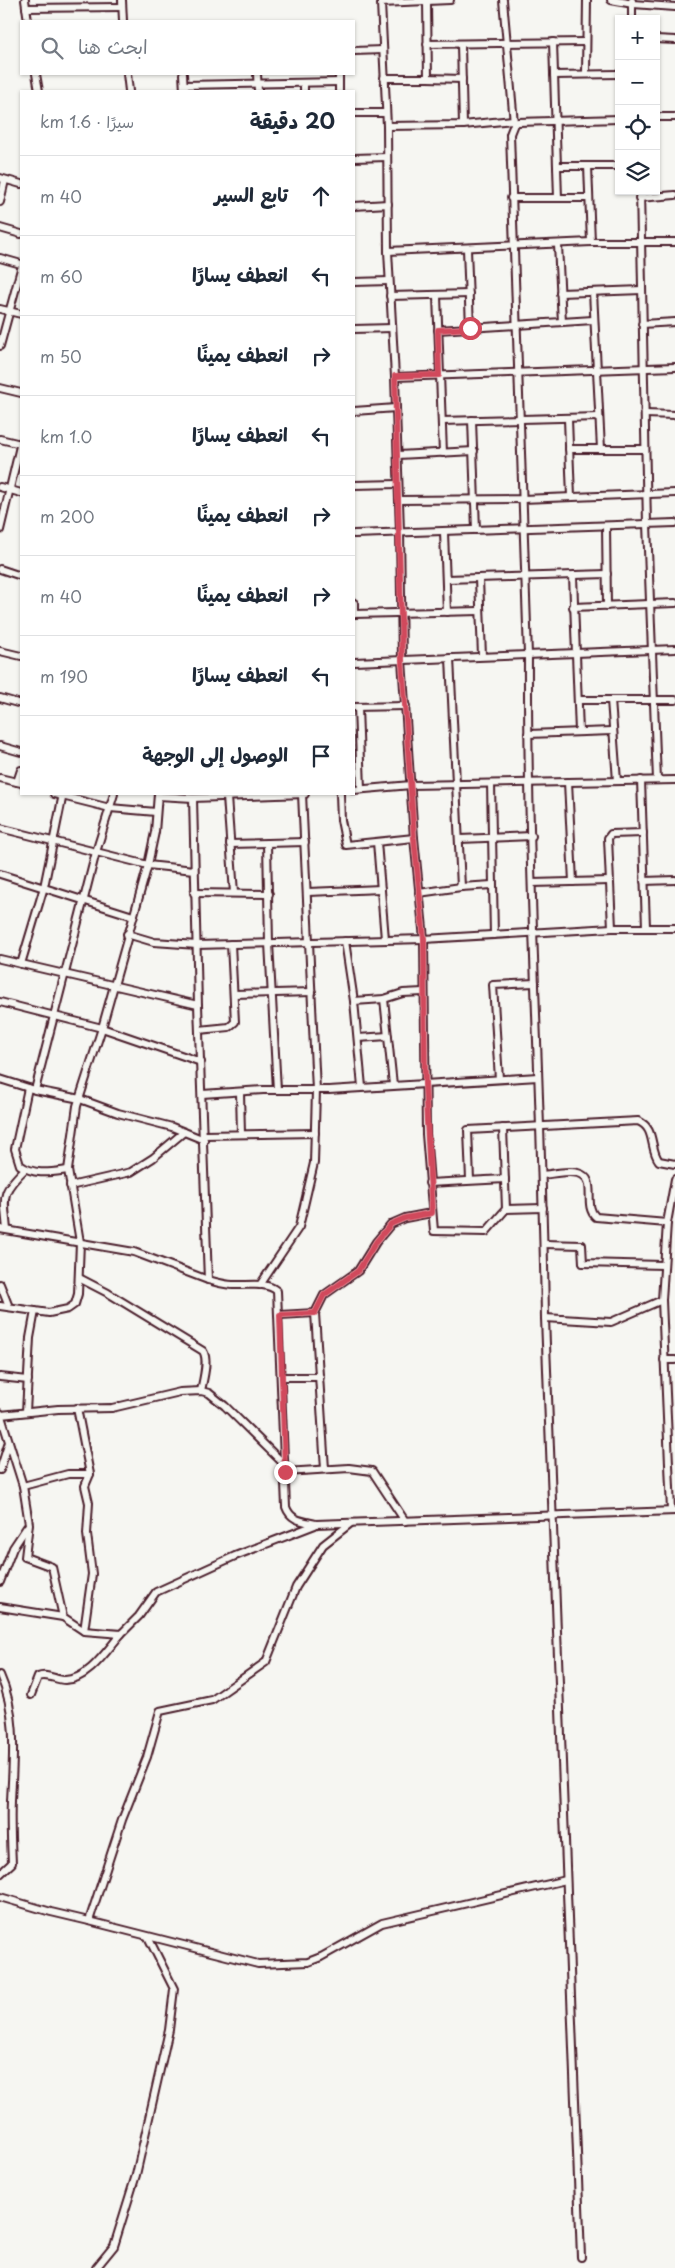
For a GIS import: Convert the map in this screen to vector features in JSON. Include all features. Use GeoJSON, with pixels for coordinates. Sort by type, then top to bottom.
{"type":"FeatureCollection","features":[{"type":"Feature","properties":{"kind":"street"},"geometry":{"type":"LineString","coordinates":[[25,0],[28,20]]}},
{"type":"Feature","properties":{"kind":"street"},"geometry":{"type":"LineString","coordinates":[[450,0],[382,1],[387,126],[389,281],[398,455],[402,660],[414,838],[424,939],[425,1084],[433,1228],[437,1233],[486,1232],[506,1209],[504,1128]]}},
{"type":"Feature","properties":{"kind":"street"},"geometry":{"type":"LineString","coordinates":[[503,0],[513,122],[510,134],[511,198],[528,655],[532,933],[542,1175],[552,1516],[582,2257]]}},
{"type":"Feature","properties":{"kind":"street"},"geometry":{"type":"LineString","coordinates":[[586,0],[586,74]]}},
{"type":"Feature","properties":{"kind":"street"},"geometry":{"type":"LineString","coordinates":[[611,0],[675,8]]}},
{"type":"Feature","properties":{"kind":"street"},"geometry":{"type":"LineString","coordinates":[[428,78],[427,44],[430,1]]}},
{"type":"Feature","properties":{"kind":"street"},"geometry":{"type":"LineString","coordinates":[[632,2],[632,15]]}},
{"type":"Feature","properties":{"kind":"street"},"geometry":{"type":"LineString","coordinates":[[26,8],[122,4],[123,20]]}},
{"type":"Feature","properties":{"kind":"street"},"geometry":{"type":"LineString","coordinates":[[660,39],[675,40]]}},
{"type":"Feature","properties":{"kind":"street"},"geometry":{"type":"LineString","coordinates":[[553,42],[558,198]]}},
{"type":"Feature","properties":{"kind":"street"},"geometry":{"type":"LineString","coordinates":[[427,44],[585,42]]}},
{"type":"Feature","properties":{"kind":"street"},"geometry":{"type":"LineString","coordinates":[[461,45],[463,125]]}},
{"type":"Feature","properties":{"kind":"street"},"geometry":{"type":"LineString","coordinates":[[355,51],[383,50]]}},
{"type":"Feature","properties":{"kind":"street"},"geometry":{"type":"LineString","coordinates":[[554,75],[615,74]]}},
{"type":"Feature","properties":{"kind":"street"},"geometry":{"type":"LineString","coordinates":[[36,75],[38,90]]}},
{"type":"Feature","properties":{"kind":"street"},"geometry":{"type":"LineString","coordinates":[[127,75],[129,90]]}},
{"type":"Feature","properties":{"kind":"street"},"geometry":{"type":"LineString","coordinates":[[183,75],[184,88],[258,88],[304,83],[339,82]]}},
{"type":"Feature","properties":{"kind":"street"},"geometry":{"type":"LineString","coordinates":[[257,75],[258,88]]}},
{"type":"Feature","properties":{"kind":"street"},"geometry":{"type":"LineString","coordinates":[[339,75],[339,90]]}},
{"type":"Feature","properties":{"kind":"street"},"geometry":{"type":"LineString","coordinates":[[384,78],[462,79]]}},
{"type":"Feature","properties":{"kind":"street"},"geometry":{"type":"LineString","coordinates":[[304,83],[304,90]]}},
{"type":"Feature","properties":{"kind":"street"},"geometry":{"type":"LineString","coordinates":[[355,113],[386,113]]}},
{"type":"Feature","properties":{"kind":"street"},"geometry":{"type":"LineString","coordinates":[[660,117],[675,117]]}},
{"type":"Feature","properties":{"kind":"street"},"geometry":{"type":"LineString","coordinates":[[387,126],[615,119]]}},
{"type":"Feature","properties":{"kind":"street"},"geometry":{"type":"LineString","coordinates":[[355,158],[387,157]]}},
{"type":"Feature","properties":{"kind":"street"},"geometry":{"type":"LineString","coordinates":[[558,166],[615,166]]}},
{"type":"Feature","properties":{"kind":"street"},"geometry":{"type":"LineString","coordinates":[[588,166],[591,242]]}},
{"type":"Feature","properties":{"kind":"street"},"geometry":{"type":"LineString","coordinates":[[0,202],[3,179],[20,184]]}},
{"type":"Feature","properties":{"kind":"street"},"geometry":{"type":"LineString","coordinates":[[640,195],[646,493],[657,780]]}},
{"type":"Feature","properties":{"kind":"street"},"geometry":{"type":"LineString","coordinates":[[660,195],[675,195]]}},
{"type":"Feature","properties":{"kind":"street"},"geometry":{"type":"LineString","coordinates":[[511,198],[590,198]]}},
{"type":"Feature","properties":{"kind":"street"},"geometry":{"type":"LineString","coordinates":[[355,206],[388,204]]}},
{"type":"Feature","properties":{"kind":"street"},"geometry":{"type":"LineString","coordinates":[[0,228],[20,234]]}},
{"type":"Feature","properties":{"kind":"street"},"geometry":{"type":"LineString","coordinates":[[388,250],[467,249],[591,242],[675,242]]}},
{"type":"Feature","properties":{"kind":"street"},"geometry":{"type":"LineString","coordinates":[[558,245],[562,322]]}},
{"type":"Feature","properties":{"kind":"street"},"geometry":{"type":"LineString","coordinates":[[467,249],[470,328]]}},
{"type":"Feature","properties":{"kind":"street"},"geometry":{"type":"LineString","coordinates":[[0,258],[20,264]]}},
{"type":"Feature","properties":{"kind":"street"},"geometry":{"type":"LineString","coordinates":[[0,346],[20,273]]}},
{"type":"Feature","properties":{"kind":"street"},"geometry":{"type":"LineString","coordinates":[[355,282],[389,281]]}},
{"type":"Feature","properties":{"kind":"street"},"geometry":{"type":"LineString","coordinates":[[560,293],[642,290]]}},
{"type":"Feature","properties":{"kind":"street"},"geometry":{"type":"LineString","coordinates":[[593,292],[601,449]]}},
{"type":"Feature","properties":{"kind":"street"},"geometry":{"type":"LineString","coordinates":[[390,296],[469,294]]}},
{"type":"Feature","properties":{"kind":"street"},"geometry":{"type":"LineString","coordinates":[[437,296],[443,453]]}},
{"type":"Feature","properties":{"kind":"street"},"geometry":{"type":"LineString","coordinates":[[0,309],[20,314]]}},
{"type":"Feature","properties":{"kind":"street"},"geometry":{"type":"LineString","coordinates":[[438,330],[594,320]]}},
{"type":"Feature","properties":{"kind":"street"},"geometry":{"type":"LineString","coordinates":[[642,324],[675,322]]}},
{"type":"Feature","properties":{"kind":"street"},"geometry":{"type":"LineString","coordinates":[[355,329],[392,328]]}},
{"type":"Feature","properties":{"kind":"street"},"geometry":{"type":"LineString","coordinates":[[395,376],[675,367]]}},
{"type":"Feature","properties":{"kind":"street"},"geometry":{"type":"LineString","coordinates":[[0,388],[20,393]]}},
{"type":"Feature","properties":{"kind":"street"},"geometry":{"type":"LineString","coordinates":[[355,411],[396,408]]}},
{"type":"Feature","properties":{"kind":"street"},"geometry":{"type":"LineString","coordinates":[[645,414],[675,415]]}},
{"type":"Feature","properties":{"kind":"street"},"geometry":{"type":"LineString","coordinates":[[442,421],[599,417]]}},
{"type":"Feature","properties":{"kind":"street"},"geometry":{"type":"LineString","coordinates":[[568,419],[571,497]]}},
{"type":"Feature","properties":{"kind":"street"},"geometry":{"type":"LineString","coordinates":[[472,420],[476,530]]}},
{"type":"Feature","properties":{"kind":"street"},"geometry":{"type":"LineString","coordinates":[[0,439],[20,443]]}},
{"type":"Feature","properties":{"kind":"street"},"geometry":{"type":"LineString","coordinates":[[0,530],[20,447]]}},
{"type":"Feature","properties":{"kind":"street"},"geometry":{"type":"LineString","coordinates":[[569,449],[646,449]]}},
{"type":"Feature","properties":{"kind":"street"},"geometry":{"type":"LineString","coordinates":[[398,455],[474,451]]}},
{"type":"Feature","properties":{"kind":"street"},"geometry":{"type":"LineString","coordinates":[[355,485],[398,484]]}},
{"type":"Feature","properties":{"kind":"street"},"geometry":{"type":"LineString","coordinates":[[0,487],[20,493]]}},
{"type":"Feature","properties":{"kind":"street"},"geometry":{"type":"LineString","coordinates":[[399,500],[522,499],[675,493]]}},
{"type":"Feature","properties":{"kind":"street"},"geometry":{"type":"LineString","coordinates":[[355,534],[675,523]]}},
{"type":"Feature","properties":{"kind":"street"},"geometry":{"type":"LineString","coordinates":[[606,526],[607,606]]}},
{"type":"Feature","properties":{"kind":"street"},"geometry":{"type":"LineString","coordinates":[[444,532],[447,612]]}},
{"type":"Feature","properties":{"kind":"street"},"geometry":{"type":"LineString","coordinates":[[0,570],[20,576]]}},
{"type":"Feature","properties":{"kind":"street"},"geometry":{"type":"LineString","coordinates":[[447,579],[607,574]]}},
{"type":"Feature","properties":{"kind":"street"},"geometry":{"type":"LineString","coordinates":[[573,576],[574,653],[579,732]]}},
{"type":"Feature","properties":{"kind":"street"},"geometry":{"type":"LineString","coordinates":[[479,579],[482,656]]}},
{"type":"Feature","properties":{"kind":"street"},"geometry":{"type":"LineString","coordinates":[[573,607],[675,604]]}},
{"type":"Feature","properties":{"kind":"street"},"geometry":{"type":"LineString","coordinates":[[355,614],[480,611]]}},
{"type":"Feature","properties":{"kind":"street"},"geometry":{"type":"LineString","coordinates":[[355,662],[675,649]]}},
{"type":"Feature","properties":{"kind":"street"},"geometry":{"type":"LineString","coordinates":[[0,651],[20,654]]}},
{"type":"Feature","properties":{"kind":"street"},"geometry":{"type":"LineString","coordinates":[[450,658],[461,887]]}},
{"type":"Feature","properties":{"kind":"street"},"geometry":{"type":"LineString","coordinates":[[0,698],[20,704]]}},
{"type":"Feature","properties":{"kind":"street"},"geometry":{"type":"LineString","coordinates":[[578,700],[675,700]]}},
{"type":"Feature","properties":{"kind":"street"},"geometry":{"type":"LineString","coordinates":[[611,700],[617,780]]}},
{"type":"Feature","properties":{"kind":"street"},"geometry":{"type":"LineString","coordinates":[[362,789],[356,739],[356,707],[406,706]]}},
{"type":"Feature","properties":{"kind":"street"},"geometry":{"type":"LineString","coordinates":[[528,734],[612,731]]}},
{"type":"Feature","properties":{"kind":"street"},"geometry":{"type":"LineString","coordinates":[[0,746],[20,752]]}},
{"type":"Feature","properties":{"kind":"street"},"geometry":{"type":"LineString","coordinates":[[0,778],[19,783]]}},
{"type":"Feature","properties":{"kind":"street"},"geometry":{"type":"LineString","coordinates":[[642,780],[646,927]]}},
{"type":"Feature","properties":{"kind":"street"},"geometry":{"type":"LineString","coordinates":[[355,790],[411,785],[675,780]]}},
{"type":"Feature","properties":{"kind":"street"},"geometry":{"type":"LineString","coordinates":[[568,782],[573,882]]}},
{"type":"Feature","properties":{"kind":"street"},"geometry":{"type":"LineString","coordinates":[[492,784],[494,935]]}},
{"type":"Feature","properties":{"kind":"street"},"geometry":{"type":"LineString","coordinates":[[20,964],[44,888],[63,795],[110,808],[156,812]]}},
{"type":"Feature","properties":{"kind":"street"},"geometry":{"type":"LineString","coordinates":[[68,1170],[41,1173],[25,1169],[20,1165],[15,1149],[66,974],[96,852],[114,795]]}},
{"type":"Feature","properties":{"kind":"street"},"geometry":{"type":"LineString","coordinates":[[0,1306],[49,1313],[68,1309],[75,1304],[78,1294],[80,1242],[68,1170],[77,1106],[102,1028],[148,865],[155,832],[158,795],[192,798],[264,795]]}},
{"type":"Feature","properties":{"kind":"street"},"geometry":{"type":"LineString","coordinates":[[260,1285],[299,1227],[314,1163],[316,1090],[304,795]]}},
{"type":"Feature","properties":{"kind":"street"},"geometry":{"type":"LineString","coordinates":[[340,795],[341,820],[346,845],[414,838]]}},
{"type":"Feature","properties":{"kind":"street"},"geometry":{"type":"LineString","coordinates":[[228,797],[234,893]]}},
{"type":"Feature","properties":{"kind":"street"},"geometry":{"type":"LineString","coordinates":[[192,798],[208,1280]]}},
{"type":"Feature","properties":{"kind":"street"},"geometry":{"type":"LineString","coordinates":[[0,828],[148,865],[194,870]]}},
{"type":"Feature","properties":{"kind":"street"},"geometry":{"type":"LineString","coordinates":[[612,928],[609,836],[643,833]]}},
{"type":"Feature","properties":{"kind":"street"},"geometry":{"type":"LineString","coordinates":[[460,839],[532,836]]}},
{"type":"Feature","properties":{"kind":"street"},"geometry":{"type":"LineString","coordinates":[[230,844],[305,842]]}},
{"type":"Feature","properties":{"kind":"street"},"geometry":{"type":"LineString","coordinates":[[377,842],[386,939]]}},
{"type":"Feature","properties":{"kind":"street"},"geometry":{"type":"LineString","coordinates":[[267,843],[270,894],[269,943],[277,1090]]}},
{"type":"Feature","properties":{"kind":"street"},"geometry":{"type":"LineString","coordinates":[[0,874],[133,916]]}},
{"type":"Feature","properties":{"kind":"street"},"geometry":{"type":"LineString","coordinates":[[644,880],[675,880]]}},
{"type":"Feature","properties":{"kind":"street"},"geometry":{"type":"LineString","coordinates":[[532,884],[609,881]]}},
{"type":"Feature","properties":{"kind":"street"},"geometry":{"type":"LineString","coordinates":[[419,894],[461,887],[492,885]]}},
{"type":"Feature","properties":{"kind":"street"},"geometry":{"type":"LineString","coordinates":[[308,892],[381,889]]}},
{"type":"Feature","properties":{"kind":"street"},"geometry":{"type":"LineString","coordinates":[[194,893],[270,894]]}},
{"type":"Feature","properties":{"kind":"street"},"geometry":{"type":"LineString","coordinates":[[127,934],[172,945],[197,945],[424,939],[612,928],[675,928]]}},
{"type":"Feature","properties":{"kind":"street"},"geometry":{"type":"LineString","coordinates":[[345,941],[354,1001],[362,1087]]}},
{"type":"Feature","properties":{"kind":"street"},"geometry":{"type":"LineString","coordinates":[[199,1030],[233,1025],[235,1022],[230,944]]}},
{"type":"Feature","properties":{"kind":"street"},"geometry":{"type":"LineString","coordinates":[[0,959],[198,1005]]}},
{"type":"Feature","properties":{"kind":"street"},"geometry":{"type":"LineString","coordinates":[[499,1079],[493,985],[535,983]]}},
{"type":"Feature","properties":{"kind":"street"},"geometry":{"type":"LineString","coordinates":[[234,994],[312,992]]}},
{"type":"Feature","properties":{"kind":"street"},"geometry":{"type":"LineString","coordinates":[[354,1001],[384,999],[403,993],[423,992]]}},
{"type":"Feature","properties":{"kind":"street"},"geometry":{"type":"LineString","coordinates":[[384,999],[393,1085]]}},
{"type":"Feature","properties":{"kind":"street"},"geometry":{"type":"LineString","coordinates":[[0,1002],[52,1017],[102,1028],[201,1062]]}},
{"type":"Feature","properties":{"kind":"street"},"geometry":{"type":"LineString","coordinates":[[358,1038],[388,1036]]}},
{"type":"Feature","properties":{"kind":"street"},"geometry":{"type":"LineString","coordinates":[[202,1094],[538,1078]]}},
{"type":"Feature","properties":{"kind":"street"},"geometry":{"type":"LineString","coordinates":[[0,1079],[31,1089],[80,1099],[204,1138],[241,1134],[315,1133]]}},
{"type":"Feature","properties":{"kind":"street"},"geometry":{"type":"LineString","coordinates":[[240,1092],[241,1134]]}},
{"type":"Feature","properties":{"kind":"street"},"geometry":{"type":"LineString","coordinates":[[470,1180],[468,1130],[638,1121],[648,1128],[656,1156],[660,1162],[675,1164]]}},
{"type":"Feature","properties":{"kind":"street"},"geometry":{"type":"LineString","coordinates":[[70,1186],[131,1172],[153,1158],[184,1132]]}},
{"type":"Feature","properties":{"kind":"street"},"geometry":{"type":"LineString","coordinates":[[25,1169],[2,1195],[3,1229],[134,1252],[208,1280],[233,1285],[260,1285],[272,1287],[278,1291],[286,1507],[289,1515],[294,1519],[316,1524],[673,1511],[662,1300],[663,1265],[675,1180]]}},
{"type":"Feature","properties":{"kind":"street"},"geometry":{"type":"LineString","coordinates":[[542,1175],[576,1172],[583,1176],[588,1183],[590,1210],[596,1216],[668,1223]]}},
{"type":"Feature","properties":{"kind":"street"},"geometry":{"type":"LineString","coordinates":[[430,1183],[505,1179]]}},
{"type":"Feature","properties":{"kind":"street"},"geometry":{"type":"LineString","coordinates":[[506,1209],[543,1208]]}},
{"type":"Feature","properties":{"kind":"street"},"geometry":{"type":"LineString","coordinates":[[325,1470],[315,1313],[324,1295],[358,1271],[376,1242],[391,1224],[405,1218],[432,1213]]}},
{"type":"Feature","properties":{"kind":"street"},"geometry":{"type":"LineString","coordinates":[[544,1244],[582,1245],[583,1264],[663,1265]]}},
{"type":"Feature","properties":{"kind":"street"},"geometry":{"type":"LineString","coordinates":[[79,1278],[108,1293],[203,1351],[206,1354],[206,1361],[202,1391]]}},
{"type":"Feature","properties":{"kind":"street"},"geometry":{"type":"LineString","coordinates":[[0,1284],[9,1307]]}},
{"type":"Feature","properties":{"kind":"street"},"geometry":{"type":"LineString","coordinates":[[545,1318],[611,1322],[662,1300]]}},
{"type":"Feature","properties":{"kind":"street"},"geometry":{"type":"LineString","coordinates":[[26,1412],[30,1338],[35,1311]]}},
{"type":"Feature","properties":{"kind":"street"},"geometry":{"type":"LineString","coordinates":[[280,1315],[315,1313]]}},
{"type":"Feature","properties":{"kind":"street"},"geometry":{"type":"LineString","coordinates":[[664,1360],[675,1360]]}},
{"type":"Feature","properties":{"kind":"street"},"geometry":{"type":"LineString","coordinates":[[0,1377],[28,1380]]}},
{"type":"Feature","properties":{"kind":"street"},"geometry":{"type":"LineString","coordinates":[[282,1377],[320,1377]]}},
{"type":"Feature","properties":{"kind":"street"},"geometry":{"type":"LineString","coordinates":[[63,1617],[52,1567],[25,1557],[29,1524],[23,1486],[0,1414],[78,1408],[112,1408],[180,1392],[202,1391],[209,1393],[225,1406],[285,1468],[325,1470],[350,1468],[372,1471],[405,1521]]}},
{"type":"Feature","properties":{"kind":"street"},"geometry":{"type":"LineString","coordinates":[[78,1408],[90,1474],[85,1486],[90,1503],[87,1534],[92,1574],[84,1631]]}},
{"type":"Feature","properties":{"kind":"street"},"geometry":{"type":"LineString","coordinates":[[0,1470],[9,1442]]}},
{"type":"Feature","properties":{"kind":"street"},"geometry":{"type":"LineString","coordinates":[[23,1486],[68,1474],[90,1474]]}},
{"type":"Feature","properties":{"kind":"street"},"geometry":{"type":"LineString","coordinates":[[89,1921],[122,1820],[147,1757],[160,1710],[212,1700],[266,1662],[296,1586],[323,1545],[352,1523]]}},
{"type":"Feature","properties":{"kind":"street"},"geometry":{"type":"LineString","coordinates":[[0,1582],[13,1548],[29,1524]]}},
{"type":"Feature","properties":{"kind":"street"},"geometry":{"type":"LineString","coordinates":[[31,1695],[38,1677],[44,1675],[64,1680],[79,1677],[103,1655],[139,1616],[156,1592],[235,1556],[316,1524]]}},
{"type":"Feature","properties":{"kind":"street"},"geometry":{"type":"LineString","coordinates":[[0,1607],[63,1617],[84,1631],[121,1634]]}},
{"type":"Feature","properties":{"kind":"street"},"geometry":{"type":"LineString","coordinates":[[0,1675],[6,1687],[14,1730],[12,1863],[0,1874]]}},
{"type":"Feature","properties":{"kind":"street"},"geometry":{"type":"LineString","coordinates":[[0,1692],[6,1687]]}},
{"type":"Feature","properties":{"kind":"street"},"geometry":{"type":"LineString","coordinates":[[0,1896],[148,1938],[258,1964],[308,1962],[321,1957],[382,1923],[566,1880]]}},
{"type":"Feature","properties":{"kind":"street"},"geometry":{"type":"LineString","coordinates":[[96,2268],[114,2246],[136,2175],[169,2030],[174,1989],[148,1938]]}},
{"type":"Feature","properties":{"kind":"route"},"geometry":{"type":"LineString","coordinates":[[285,1472],[280,1315],[315,1313],[324,1295],[358,1271],[376,1242],[391,1224],[405,1218],[432,1213],[426,1134],[423,998],[424,939],[414,838],[402,660],[395,376],[439,375],[438,330],[470,328]]}}]}
